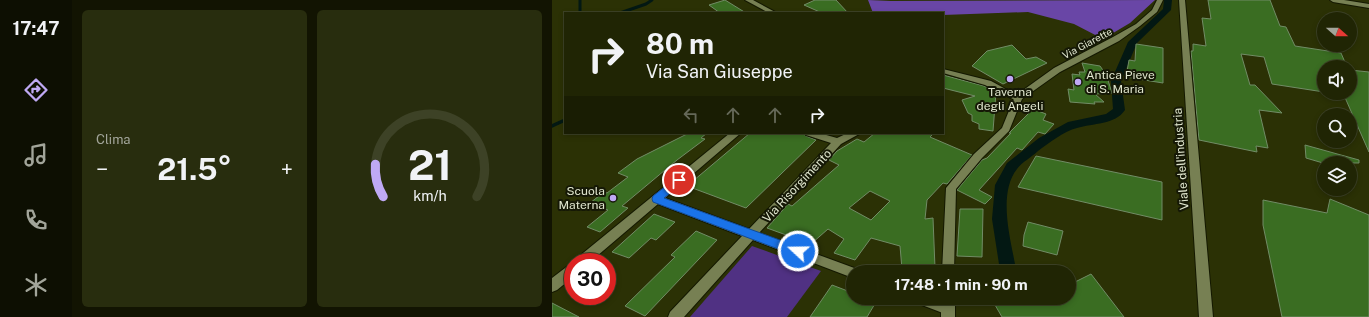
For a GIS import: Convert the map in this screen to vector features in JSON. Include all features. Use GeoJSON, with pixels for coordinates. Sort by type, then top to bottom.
{"type":"FeatureCollection","features":[{"type":"Feature","properties":{"kind":"street"},"geometry":{"type":"LineString","coordinates":[[748,0],[772,12]]}},
{"type":"Feature","properties":{"kind":"street","name":"Via Giarette"},"geometry":{"type":"LineString","coordinates":[[1018,98],[1057,70],[1105,45],[1138,25],[1155,11],[1160,0]]}},
{"type":"Feature","properties":{"kind":"street","name":"Viale dell'industria"},"geometry":{"type":"LineString","coordinates":[[1182,0],[1206,317]]}},
{"type":"Feature","properties":{"kind":"street"},"geometry":{"type":"LineString","coordinates":[[1334,0],[1369,6]]}},
{"type":"Feature","properties":{"kind":"street"},"geometry":{"type":"LineString","coordinates":[[944,71],[988,83],[1018,98],[1006,129],[978,156],[951,188],[948,265]]}},
{"type":"Feature","properties":{"kind":"street"},"geometry":{"type":"LineString","coordinates":[[592,253],[735,134]]}},
{"type":"Feature","properties":{"kind":"street"},"geometry":{"type":"LineString","coordinates":[[812,134],[838,142],[854,134]]}},
{"type":"Feature","properties":{"kind":"street","name":"Via Risorgimento"},"geometry":{"type":"LineString","coordinates":[[675,317],[838,142]]}},
{"type":"Feature","properties":{"kind":"street"},"geometry":{"type":"LineString","coordinates":[[656,199],[846,270]]}},
{"type":"Feature","properties":{"kind":"street"},"geometry":{"type":"LineString","coordinates":[[552,286],[564,276]]}},
{"type":"Feature","properties":{"kind":"shaded area"},"geometry":{"type":"Polygon","coordinates":[[[868,0],[1155,0],[1130,23],[1103,39],[1074,24],[1028,12],[944,15],[944,12],[873,12],[868,0]]]}},
{"type":"Feature","properties":{"kind":"shaded area"},"geometry":{"type":"Polygon","coordinates":[[[752,246],[821,271],[787,317],[690,317],[752,246]]]}},
{"type":"Feature","properties":{"kind":"building"},"geometry":{"type":"Polygon","coordinates":[[[725,0],[744,12],[719,12],[709,5],[725,0]]]}},
{"type":"Feature","properties":{"kind":"building"},"geometry":{"type":"Polygon","coordinates":[[[815,0],[836,0],[847,12],[820,12],[804,5],[815,0]]]}},
{"type":"Feature","properties":{"kind":"building"},"geometry":{"type":"Polygon","coordinates":[[[1208,0],[1270,0],[1280,26],[1286,27],[1295,46],[1317,49],[1317,52],[1341,53],[1344,60],[1317,60],[1317,91],[1272,84],[1264,57],[1241,54],[1250,85],[1255,85],[1282,113],[1259,110],[1268,148],[1256,146],[1257,152],[1199,140],[1191,51],[1193,51],[1193,44],[1206,46],[1202,18],[1211,19],[1208,0]]]}},
{"type":"Feature","properties":{"kind":"building"},"geometry":{"type":"Polygon","coordinates":[[[1136,44],[1163,48],[1163,83],[1126,77],[1129,60],[1135,61],[1136,44]]]}},
{"type":"Feature","properties":{"kind":"building"},"geometry":{"type":"Polygon","coordinates":[[[1012,45],[1026,59],[1036,57],[1047,63],[1003,84],[972,66],[987,51],[1012,45]]]}},
{"type":"Feature","properties":{"kind":"building"},"geometry":{"type":"Polygon","coordinates":[[[1082,63],[1100,66],[1106,74],[1112,93],[1095,94],[1104,102],[1094,102],[1095,104],[1070,102],[1068,89],[1074,90],[1072,74],[1080,75],[1079,72],[1085,72],[1082,63]]]}},
{"type":"Feature","properties":{"kind":"building"},"geometry":{"type":"Polygon","coordinates":[[[1357,71],[1369,72],[1369,152],[1357,125],[1357,108],[1350,108],[1346,100],[1357,100],[1357,71]]]}},
{"type":"Feature","properties":{"kind":"building"},"geometry":{"type":"Polygon","coordinates":[[[944,75],[984,86],[996,92],[993,131],[979,129],[979,124],[972,121],[972,115],[968,113],[962,100],[975,96],[944,88],[944,75]]]}},
{"type":"Feature","properties":{"kind":"building"},"geometry":{"type":"Polygon","coordinates":[[[1033,109],[1046,114],[1043,120],[1054,124],[1045,134],[1038,132],[1022,150],[1017,148],[979,190],[992,197],[985,204],[957,190],[982,160],[987,158],[1033,109]]]}},
{"type":"Feature","properties":{"kind":"building","name":"Scuola Materna"},"geometry":{"type":"Polygon","coordinates":[[[687,134],[706,134],[701,138],[705,139],[677,160],[622,206],[628,208],[600,232],[587,227],[608,210],[590,203],[604,192],[607,193],[628,177],[618,173],[637,159],[687,134]]]}},
{"type":"Feature","properties":{"kind":"building"},"geometry":{"type":"Polygon","coordinates":[[[749,134],[803,134],[816,140],[746,208],[687,186],[749,134]]]}},
{"type":"Feature","properties":{"kind":"building"},"geometry":{"type":"Polygon","coordinates":[[[874,134],[933,134],[930,137],[972,155],[947,184],[943,183],[927,200],[925,219],[933,218],[935,265],[902,265],[900,246],[871,238],[855,260],[834,253],[844,239],[828,229],[811,244],[767,228],[788,204],[792,206],[839,165],[829,160],[837,151],[857,139],[864,142],[874,134]],[[870,191],[849,208],[871,220],[890,201],[870,191]]]}},
{"type":"Feature","properties":{"kind":"building"},"geometry":{"type":"Polygon","coordinates":[[[1305,145],[1345,156],[1317,156],[1317,161],[1306,158],[1305,145]]]}},
{"type":"Feature","properties":{"kind":"building"},"geometry":{"type":"Polygon","coordinates":[[[1036,156],[1162,182],[1162,220],[1018,187],[1036,156]]]}},
{"type":"Feature","properties":{"kind":"building"},"geometry":{"type":"Polygon","coordinates":[[[1330,199],[1369,215],[1369,317],[1282,317],[1263,225],[1263,200],[1327,213],[1330,199]]]}},
{"type":"Feature","properties":{"kind":"building"},"geometry":{"type":"Polygon","coordinates":[[[960,209],[983,209],[982,257],[957,256],[960,209]]]}},
{"type":"Feature","properties":{"kind":"building"},"geometry":{"type":"Polygon","coordinates":[[[654,214],[675,222],[656,240],[651,238],[629,258],[612,252],[654,214]]]}},
{"type":"Feature","properties":{"kind":"building"},"geometry":{"type":"Polygon","coordinates":[[[1028,222],[1063,231],[1057,255],[1023,246],[1024,235],[1028,222]]]}},
{"type":"Feature","properties":{"kind":"building"},"geometry":{"type":"Polygon","coordinates":[[[696,231],[717,240],[645,316],[625,306],[675,257],[671,255],[696,231]]]}},
{"type":"Feature","properties":{"kind":"building"},"geometry":{"type":"Polygon","coordinates":[[[1091,274],[1124,317],[1002,317],[995,305],[1076,305],[1076,282],[1091,274]]]}},
{"type":"Feature","properties":{"kind":"building"},"geometry":{"type":"Polygon","coordinates":[[[832,285],[846,290],[846,305],[874,305],[867,317],[810,317],[832,285]]]}},
{"type":"Feature","properties":{"kind":"building"},"geometry":{"type":"Polygon","coordinates":[[[552,303],[579,317],[552,317],[552,303]]]}},
{"type":"Feature","properties":{"kind":"waterway"},"geometry":{"type":"LineString","coordinates":[[580,0],[580,12]]}},
{"type":"Feature","properties":{"kind":"waterway"},"geometry":{"type":"LineString","coordinates":[[623,12],[646,4],[652,0]]}},
{"type":"Feature","properties":{"kind":"waterway"},"geometry":{"type":"LineString","coordinates":[[1007,264],[999,219],[1002,185],[1012,166],[1043,141],[1072,125],[1110,117],[1119,110],[1116,81],[1133,42],[1167,10],[1168,0]]}},
{"type":"Feature","properties":{"kind":"waterway"},"geometry":{"type":"LineString","coordinates":[[552,126],[564,120]]}},
{"type":"Feature","properties":{"kind":"place","name":"Taverna degli Angeli"},"geometry":{"type":"Point","coordinates":[1010,79]}},
{"type":"Feature","properties":{"kind":"place","name":"Antica Pieve di S. Maria"},"geometry":{"type":"Point","coordinates":[1078,82]}},
{"type":"Feature","properties":{"kind":"place","name":"Scuola Materna"},"geometry":{"type":"Point","coordinates":[613,198]}},
{"type":"Feature","properties":{"kind":"route"},"geometry":{"type":"LineString","coordinates":[[679,180],[656,199],[798,251]]}}]}
